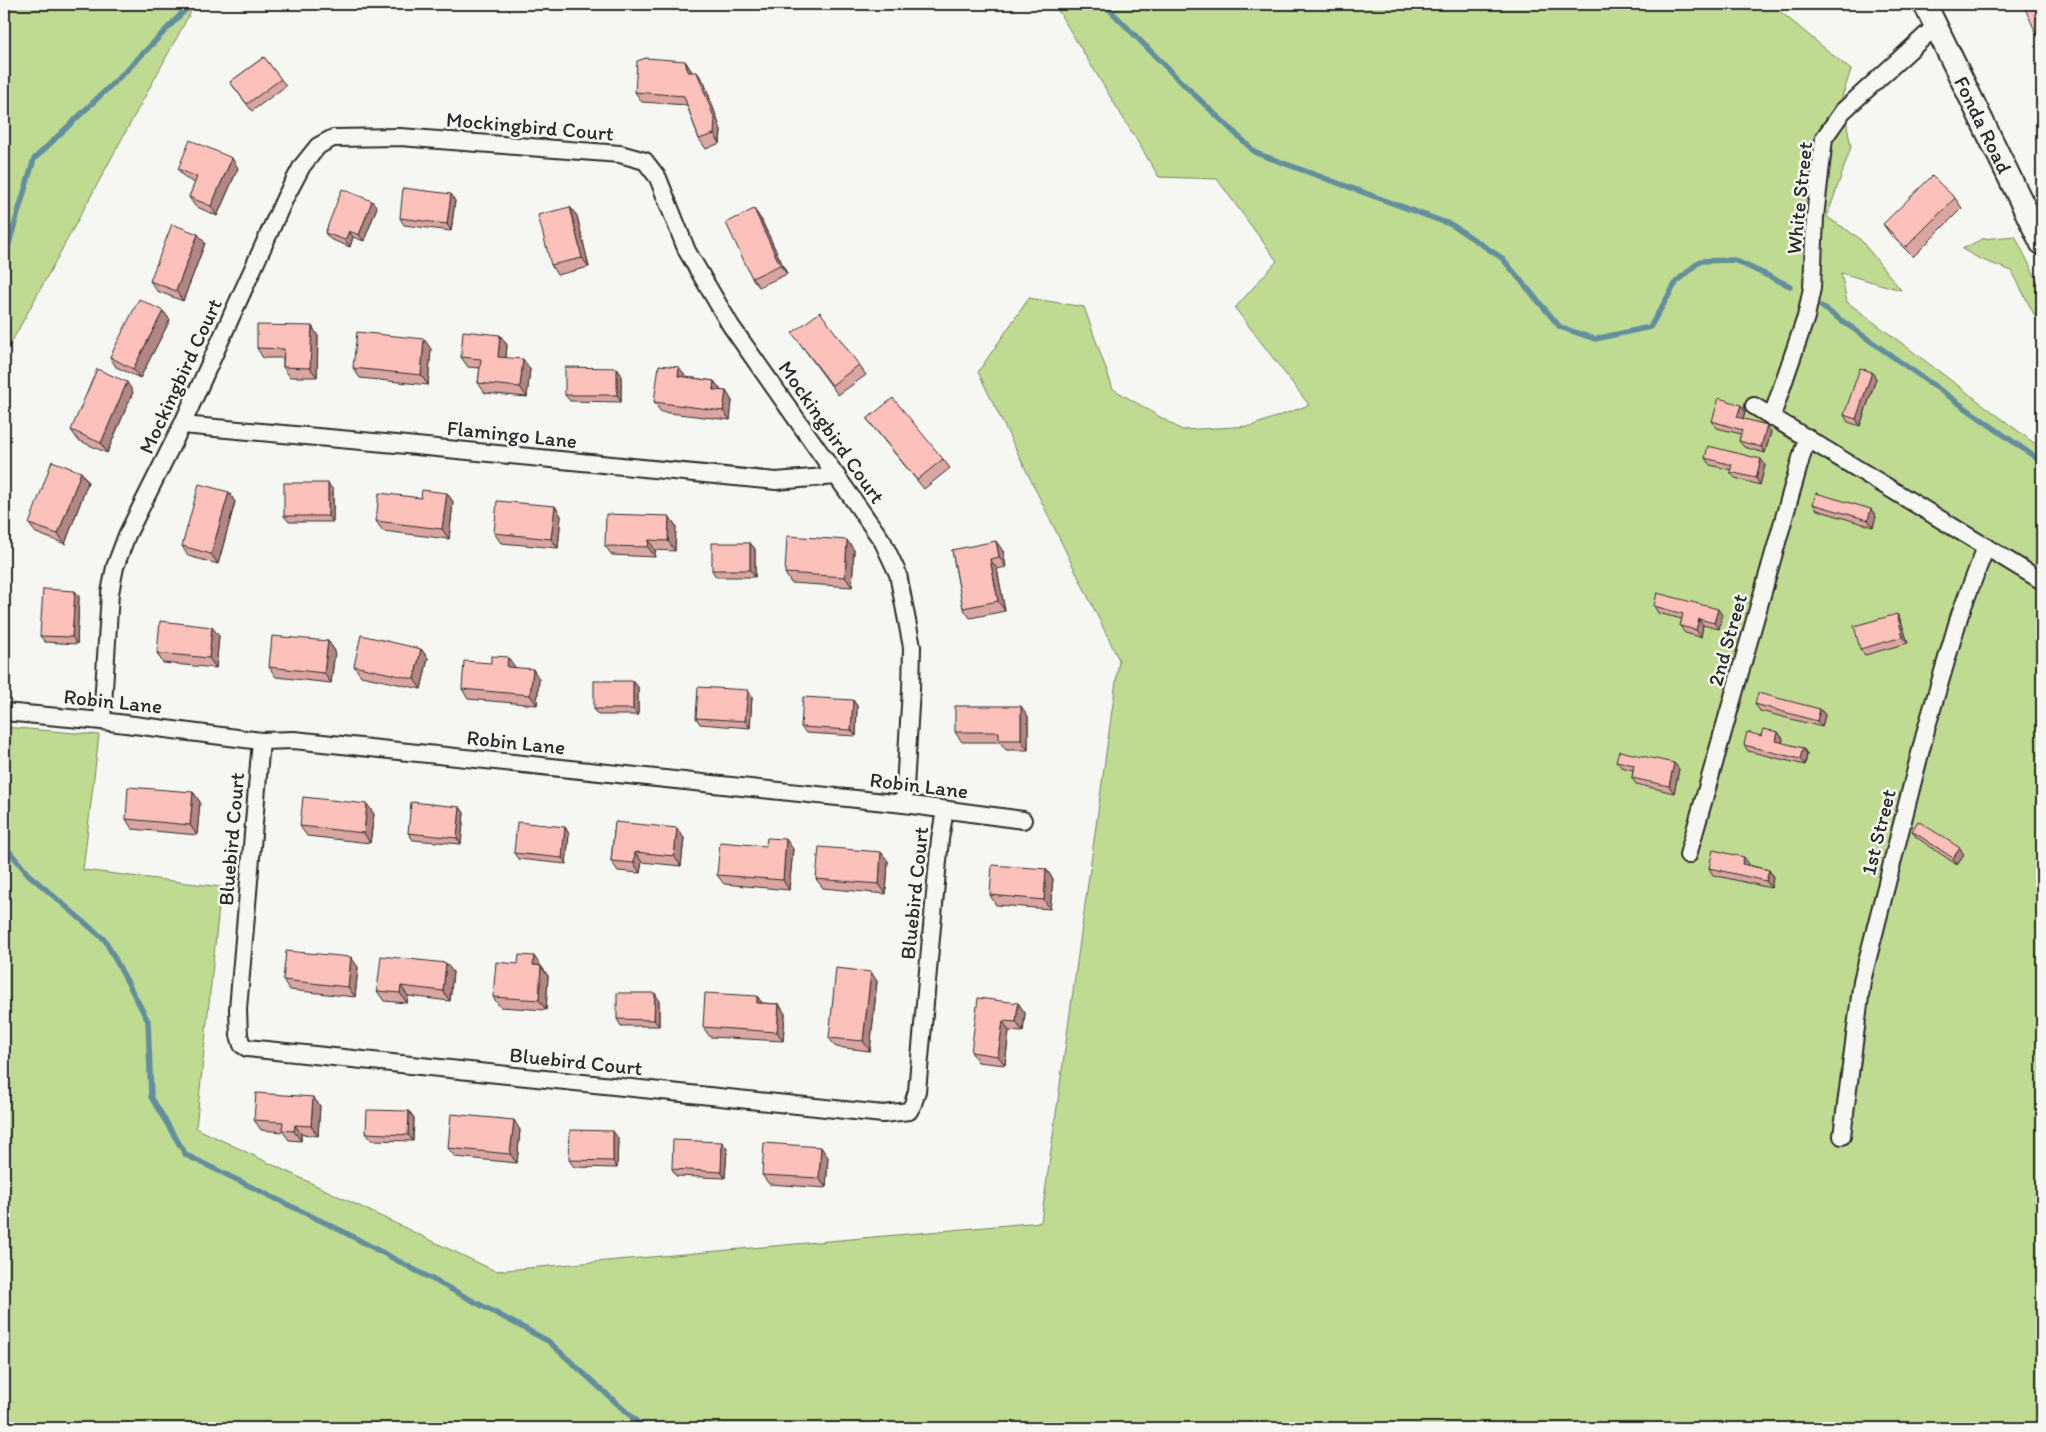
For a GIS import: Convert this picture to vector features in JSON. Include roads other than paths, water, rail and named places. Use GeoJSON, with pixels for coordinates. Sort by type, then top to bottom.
{"type":"FeatureCollection","features":[{"type":"Feature","properties":{"kind":"street","name":"Fonda Road"},"geometry":{"type":"LineString","coordinates":[[1925,4],[2042,244]]}},
{"type":"Feature","properties":{"kind":"street","name":"White Street"},"geometry":{"type":"LineString","coordinates":[[1772,416],[1806,317],[1812,288],[1815,217],[1824,138],[1843,111],[1936,26]]}},
{"type":"Feature","properties":{"kind":"street","name":"Mockingbird Court"},"geometry":{"type":"LineString","coordinates":[[102,720],[110,593],[115,567],[127,535],[182,425],[285,198],[302,166],[318,146],[333,138],[400,137],[620,154],[645,161],[658,178],[687,251],[731,326],[883,542],[898,574],[912,647],[904,804]]}},
{"type":"Feature","properties":{"kind":"street"},"geometry":{"type":"LineString","coordinates":[[1754,406],[2042,581]]}},
{"type":"Feature","properties":{"kind":"street","name":"Flamingo Lane"},"geometry":{"type":"LineString","coordinates":[[182,425],[776,481],[837,476]]}},
{"type":"Feature","properties":{"kind":"street","name":"2nd Street"},"geometry":{"type":"LineString","coordinates":[[1688,855],[1807,437]]}},
{"type":"Feature","properties":{"kind":"street","name":"1st Street"},"geometry":{"type":"LineString","coordinates":[[1842,1136],[1862,981],[1930,717],[1960,614],[1986,547]]}},
{"type":"Feature","properties":{"kind":"street","name":"Robin Lane"},"geometry":{"type":"LineString","coordinates":[[4,712],[102,720],[261,741],[294,740],[904,804],[1023,820]]}},
{"type":"Feature","properties":{"kind":"street","name":"Bluebird Court"},"geometry":{"type":"LineString","coordinates":[[261,741],[238,1009],[239,1035],[242,1045],[257,1049],[873,1113],[883,1114],[909,1111],[917,1091],[940,839],[945,810]]}},
{"type":"Feature","properties":{"kind":"waterway"},"geometry":{"type":"LineString","coordinates":[[4,260],[34,159],[128,69],[191,4]]}},
{"type":"Feature","properties":{"kind":"waterway"},"geometry":{"type":"LineString","coordinates":[[1104,4],[1178,79],[1256,153],[1452,225],[1502,258],[1560,327],[1595,339],[1650,327],[1677,281],[1700,261],[1734,260],[1790,286]]}},
{"type":"Feature","properties":{"kind":"waterway"},"geometry":{"type":"LineString","coordinates":[[1821,306],[2042,462]]}},
{"type":"Feature","properties":{"kind":"waterway"},"geometry":{"type":"LineString","coordinates":[[4,845],[28,874],[105,940],[148,1021],[151,1097],[186,1155],[342,1231],[548,1341],[644,1428]]}}]}
